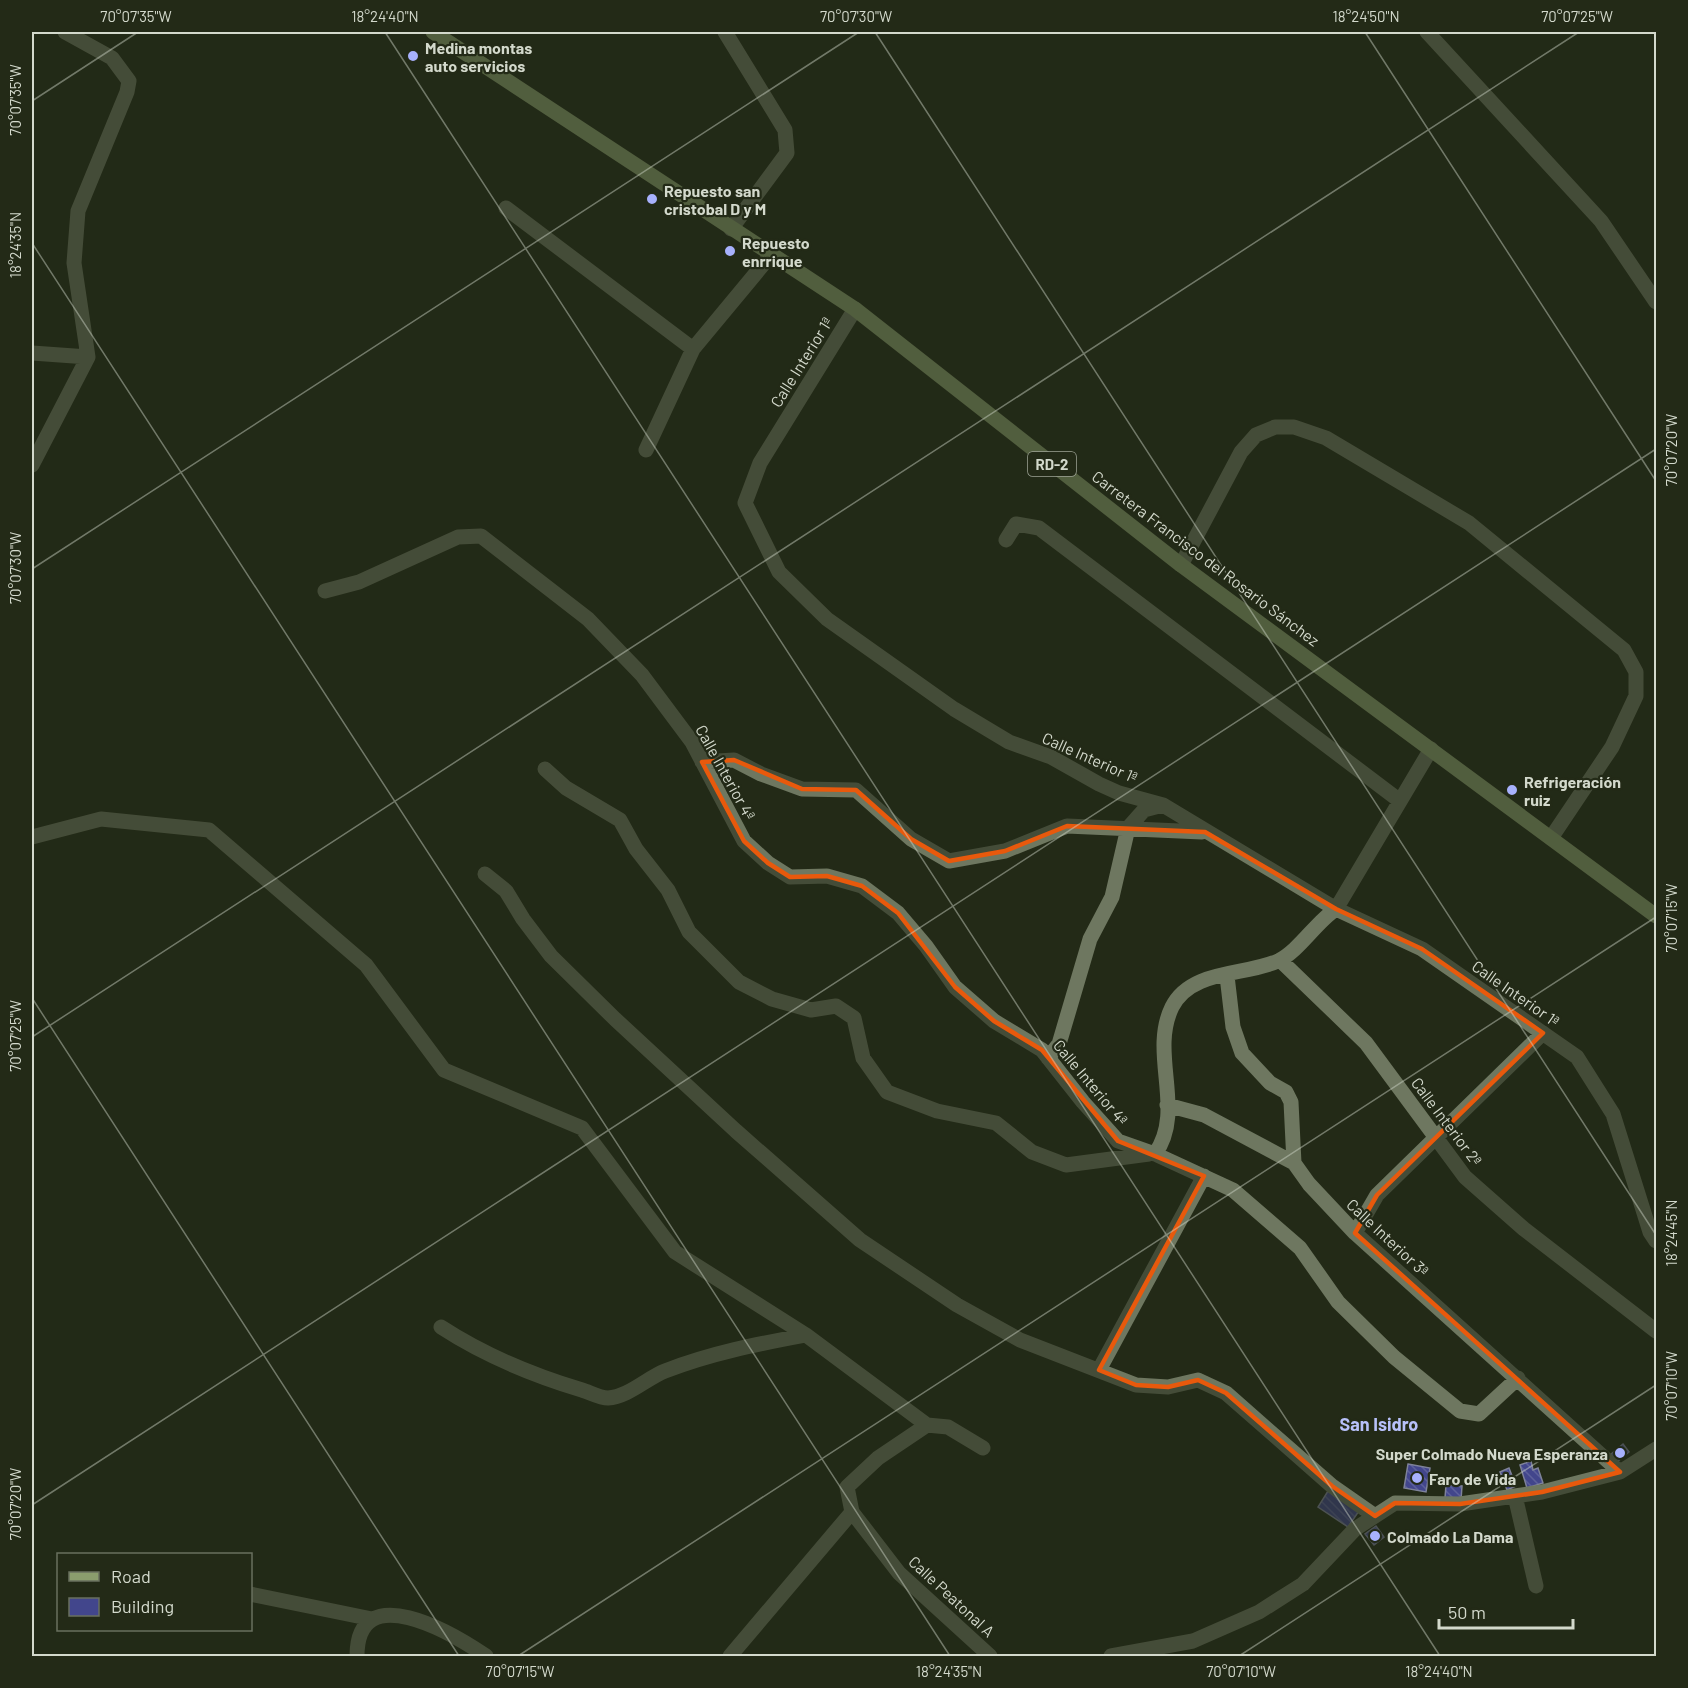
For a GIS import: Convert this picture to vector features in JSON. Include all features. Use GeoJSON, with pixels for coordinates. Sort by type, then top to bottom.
{"type":"FeatureCollection","features":[{"type":"Feature","properties":{"kind":"main road","name":"Carretera Francisco del Rosario Sánchez"},"geometry":{"type":"LineString","coordinates":[[433,32],[855,309],[1182,565],[1656,916]]}},
{"type":"Feature","properties":{"kind":"street"},"geometry":{"type":"LineString","coordinates":[[32,465],[88,357],[74,263],[78,211],[127,92],[129,81],[112,58],[65,32]]}},
{"type":"Feature","properties":{"kind":"street"},"geometry":{"type":"LineString","coordinates":[[725,32],[785,130],[787,153],[731,229]]}},
{"type":"Feature","properties":{"kind":"street"},"geometry":{"type":"LineString","coordinates":[[1427,32],[1601,221],[1656,302]]}},
{"type":"Feature","properties":{"kind":"street"},"geometry":{"type":"LineString","coordinates":[[506,208],[693,349]]}},
{"type":"Feature","properties":{"kind":"street"},"geometry":{"type":"LineString","coordinates":[[646,450],[693,349],[771,255]]}},
{"type":"Feature","properties":{"kind":"street","name":"Calle Interior 1ª"},"geometry":{"type":"LineString","coordinates":[[855,309],[760,463],[745,504],[779,572],[827,619],[954,709],[1009,742],[1051,757],[1109,789],[1163,805],[1336,909],[1422,949],[1577,1057],[1613,1114],[1650,1232],[1656,1241]]}},
{"type":"Feature","properties":{"kind":"street"},"geometry":{"type":"LineString","coordinates":[[32,353],[88,357]]}},
{"type":"Feature","properties":{"kind":"street"},"geometry":{"type":"LineString","coordinates":[[1182,565],[1241,452],[1256,435],[1275,427],[1294,427],[1326,438],[1469,523],[1624,650],[1636,672],[1636,696],[1612,747],[1551,838]]}},
{"type":"Feature","properties":{"kind":"street"},"geometry":{"type":"LineString","coordinates":[[1006,540],[1016,524],[1039,528],[1400,801]]}},
{"type":"Feature","properties":{"kind":"street","name":"Calle Interior 4ª"},"geometry":{"type":"LineString","coordinates":[[325,591],[359,582],[458,537],[482,536],[588,619],[642,675],[692,742],[744,842],[768,864],[790,877],[827,876],[862,886],[898,913],[926,946],[955,987],[994,1021],[1042,1050],[1083,1102],[1118,1141],[1155,1154],[1233,1190],[1300,1248],[1338,1302],[1394,1358],[1460,1411],[1479,1414],[1518,1378]]}},
{"type":"Feature","properties":{"kind":"street"},"geometry":{"type":"LineString","coordinates":[[545,769],[566,789],[620,820],[636,849],[668,890],[689,932],[739,982],[772,999],[812,1010],[836,1006],[854,1018],[863,1058],[887,1092],[937,1111],[996,1123],[1032,1152],[1066,1165],[1155,1154],[1163,1141],[1168,1122],[1164,1038],[1172,1007],[1187,988],[1204,980],[1280,960],[1321,919],[1336,909],[1431,749]]}},
{"type":"Feature","properties":{"kind":"street"},"geometry":{"type":"LineString","coordinates":[[702,762],[734,760],[761,774],[802,789],[856,790],[911,839],[950,861],[1005,851],[1067,826],[1205,832]]}},
{"type":"Feature","properties":{"kind":"street"},"geometry":{"type":"LineString","coordinates":[[1048,1058],[1059,1044],[1090,939],[1112,897],[1128,828],[1144,810],[1163,805]]}},
{"type":"Feature","properties":{"kind":"street"},"geometry":{"type":"LineString","coordinates":[[32,837],[101,819],[209,830],[366,965],[444,1070],[582,1128],[675,1252],[806,1335],[927,1425],[948,1427],[983,1448]]}},
{"type":"Feature","properties":{"kind":"street"},"geometry":{"type":"LineString","coordinates":[[485,874],[506,891],[523,919],[551,956],[615,1019],[736,1131],[860,1240],[957,1305],[1020,1340],[1136,1386],[1168,1387],[1198,1380],[1226,1393],[1332,1486],[1375,1516]]}},
{"type":"Feature","properties":{"kind":"street","name":"Calle Interior 2ª"},"geometry":{"type":"LineString","coordinates":[[1280,960],[1366,1043],[1465,1177],[1516,1221],[1656,1331]]}},
{"type":"Feature","properties":{"kind":"street"},"geometry":{"type":"LineString","coordinates":[[1227,975],[1233,1028],[1242,1053],[1270,1083],[1286,1092],[1291,1102],[1294,1163]]}},
{"type":"Feature","properties":{"kind":"street"},"geometry":{"type":"LineString","coordinates":[[1355,1233],[1377,1195],[1543,1033]]}},
{"type":"Feature","properties":{"kind":"street"},"geometry":{"type":"LineString","coordinates":[[1167,1105],[1204,1114],[1294,1163]]}},
{"type":"Feature","properties":{"kind":"street","name":"Calle Interior 3ª"},"geometry":{"type":"LineString","coordinates":[[1294,1163],[1309,1184],[1355,1233],[1620,1472]]}},
{"type":"Feature","properties":{"kind":"street"},"geometry":{"type":"LineString","coordinates":[[1099,1370],[1204,1176]]}},
{"type":"Feature","properties":{"kind":"street"},"geometry":{"type":"LineString","coordinates":[[441,1327],[474,1349],[561,1383],[608,1398],[636,1388],[663,1372],[703,1358],[738,1348],[806,1335]]}},
{"type":"Feature","properties":{"kind":"street"},"geometry":{"type":"LineString","coordinates":[[730,1656],[852,1512],[847,1487],[879,1458],[927,1425]]}},
{"type":"Feature","properties":{"kind":"street"},"geometry":{"type":"LineString","coordinates":[[1111,1656],[1193,1641],[1259,1612],[1303,1584],[1355,1529],[1395,1503],[1461,1504],[1542,1492],[1620,1472],[1656,1449]]}},
{"type":"Feature","properties":{"kind":"street"},"geometry":{"type":"LineString","coordinates":[[1515,1496],[1536,1586]]}},
{"type":"Feature","properties":{"kind":"street","name":"Calle Peatonal A"},"geometry":{"type":"LineString","coordinates":[[852,1512],[899,1573],[990,1656]]}},
{"type":"Feature","properties":{"kind":"street"},"geometry":{"type":"LineString","coordinates":[[252,1594],[372,1619],[383,1615],[406,1616],[486,1656]]}},
{"type":"Feature","properties":{"kind":"street"},"geometry":{"type":"LineString","coordinates":[[357,1656],[357,1639],[372,1619]]}},
{"type":"Feature","properties":{"kind":"highlighted area"},"geometry":{"type":"Polygon","coordinates":[[[734,760],[802,789],[856,790],[911,839],[949,861],[1005,851],[1067,826],[1205,832],[1336,909],[1422,949],[1543,1033],[1377,1195],[1355,1233],[1620,1472],[1542,1492],[1460,1504],[1395,1503],[1375,1516],[1332,1486],[1226,1393],[1198,1380],[1168,1387],[1136,1385],[1099,1370],[1204,1176],[1118,1141],[1042,1050],[994,1021],[955,987],[898,913],[862,886],[827,876],[790,877],[768,863],[744,841],[702,762],[734,760]]]}},
{"type":"Feature","properties":{"kind":"building","name":"Super Colmado Nueva Esperanza"},"geometry":{"type":"Polygon","coordinates":[[[1623,1444],[1629,1452],[1617,1462],[1611,1454],[1623,1444]]]}},
{"type":"Feature","properties":{"kind":"building"},"geometry":{"type":"Polygon","coordinates":[[[1531,1461],[1533,1470],[1538,1468],[1543,1483],[1527,1488],[1520,1465],[1531,1461]]]}},
{"type":"Feature","properties":{"kind":"building","name":"Faro de Vida"},"geometry":{"type":"Polygon","coordinates":[[[1408,1464],[1430,1468],[1426,1492],[1404,1488],[1408,1464]]]}},
{"type":"Feature","properties":{"kind":"building"},"geometry":{"type":"Polygon","coordinates":[[[1509,1468],[1516,1486],[1507,1490],[1500,1472],[1509,1468]]]}},
{"type":"Feature","properties":{"kind":"building"},"geometry":{"type":"Polygon","coordinates":[[[1446,1485],[1462,1486],[1461,1500],[1445,1498],[1446,1485]]]}},
{"type":"Feature","properties":{"kind":"building"},"geometry":{"type":"Polygon","coordinates":[[[1328,1491],[1359,1511],[1348,1527],[1318,1507],[1328,1491]]]}},
{"type":"Feature","properties":{"kind":"building","name":"Colmado La Dama"},"geometry":{"type":"Polygon","coordinates":[[[1376,1526],[1384,1537],[1374,1545],[1365,1534],[1376,1526]]]}},
{"type":"Feature","properties":{"kind":"place","name":"Medina montas auto servicios"},"geometry":{"type":"Point","coordinates":[413,56]}},
{"type":"Feature","properties":{"kind":"place","name":"Repuesto san cristobal D y M"},"geometry":{"type":"Point","coordinates":[652,199]}},
{"type":"Feature","properties":{"kind":"place","name":"Repuesto enrrique"},"geometry":{"type":"Point","coordinates":[730,251]}},
{"type":"Feature","properties":{"kind":"place","name":"Refrigeración ruiz"},"geometry":{"type":"Point","coordinates":[1512,790]}},
{"type":"Feature","properties":{"kind":"place","name":"Super Colmado Nueva Esperanza"},"geometry":{"type":"Point","coordinates":[1620,1453]}},
{"type":"Feature","properties":{"kind":"place","name":"Faro de Vida"},"geometry":{"type":"Point","coordinates":[1417,1478]}},
{"type":"Feature","properties":{"kind":"place","name":"Colmado La Dama"},"geometry":{"type":"Point","coordinates":[1375,1536]}},
{"type":"Feature","properties":{"kind":"district","name":"San Isidro"},"geometry":{"type":"Point","coordinates":[1379,1424]}}]}
